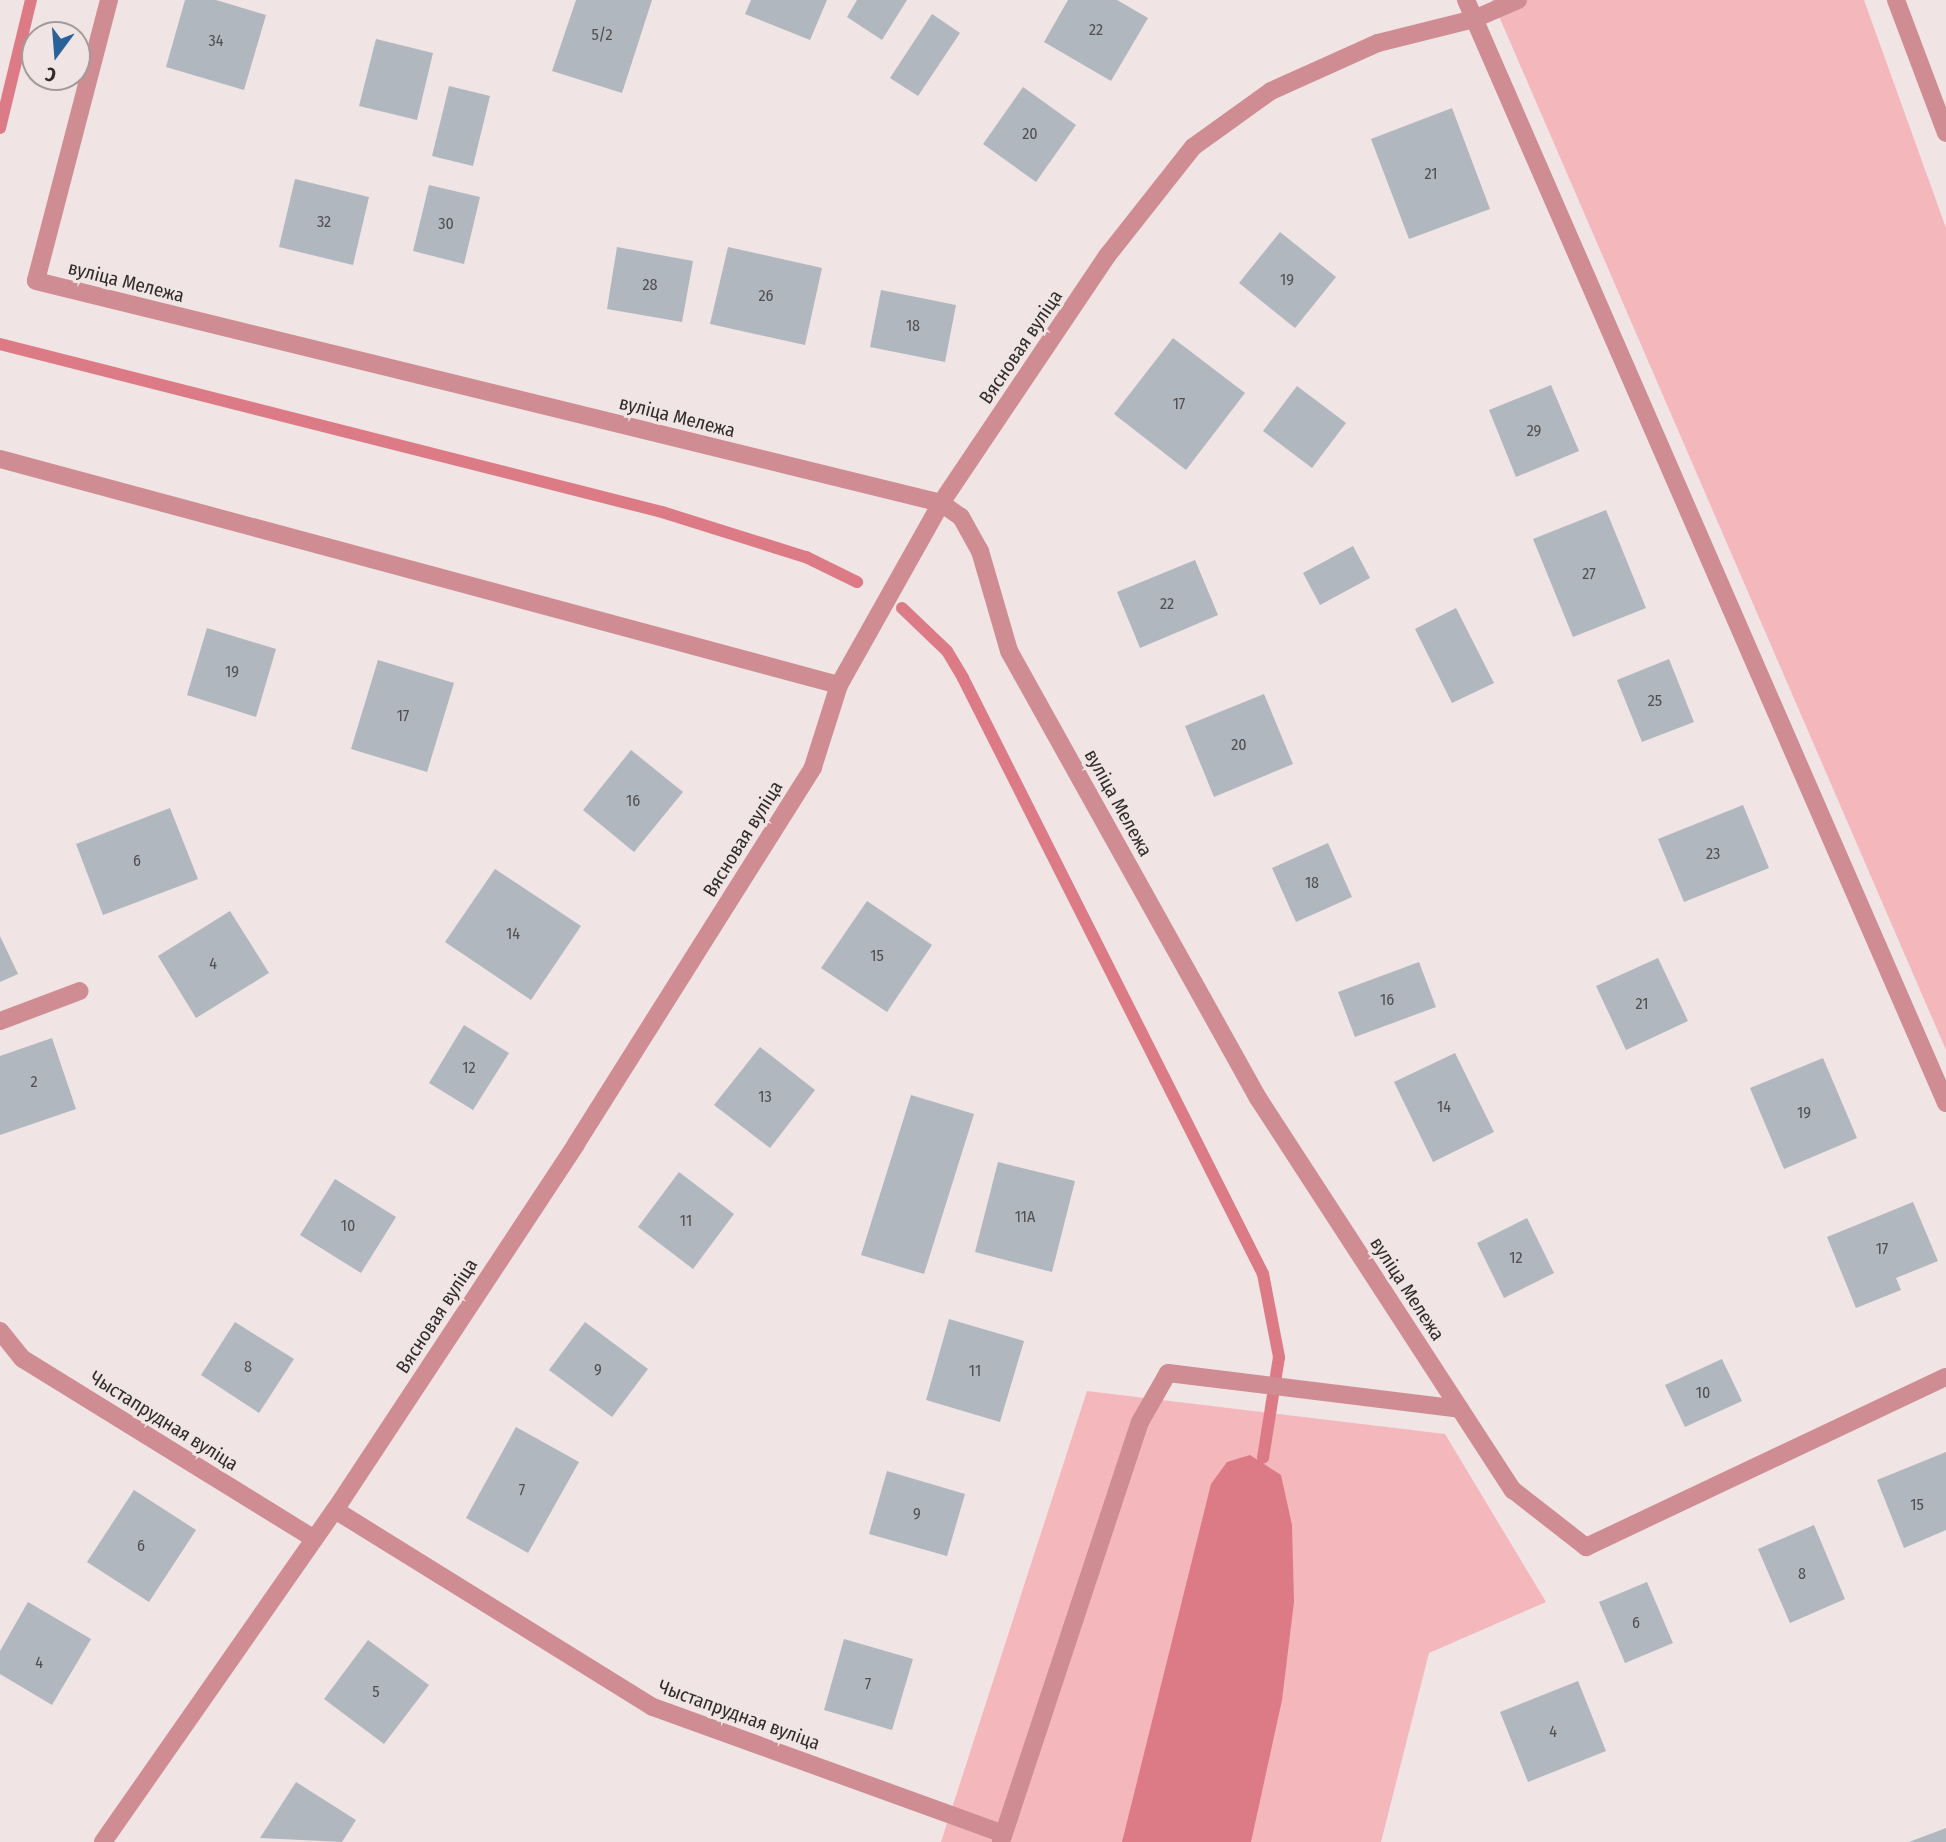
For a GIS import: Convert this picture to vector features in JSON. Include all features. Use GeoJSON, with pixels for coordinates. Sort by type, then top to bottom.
{"type":"FeatureCollection","features":[{"type":"Feature","properties":{"kind":"street","name":"вуліца Мележа"},"geometry":{"type":"LineString","coordinates":[[109,0],[36,281],[941,503],[961,517],[980,551],[1009,651],[1258,1098],[1513,1490],[1586,1548],[1946,1377]]}},
{"type":"Feature","properties":{"kind":"street"},"geometry":{"type":"LineString","coordinates":[[1466,0],[1946,1103]]}},
{"type":"Feature","properties":{"kind":"street","name":"Вясновая вуліца"},"geometry":{"type":"LineString","coordinates":[[103,1842],[335,1510],[813,767],[839,685],[941,503],[1107,256],[1193,147],[1271,91],[1378,43],[1474,19],[1518,0]]}},
{"type":"Feature","properties":{"kind":"street"},"geometry":{"type":"LineString","coordinates":[[1896,0],[1946,133]]}},
{"type":"Feature","properties":{"kind":"street"},"geometry":{"type":"LineString","coordinates":[[0,459],[839,685]]}},
{"type":"Feature","properties":{"kind":"street"},"geometry":{"type":"LineString","coordinates":[[0,1021],[80,991]]}},
{"type":"Feature","properties":{"kind":"street","name":"Чыстапрудная вуліца"},"geometry":{"type":"LineString","coordinates":[[0,1331],[23,1359],[314,1539]]}},
{"type":"Feature","properties":{"kind":"street"},"geometry":{"type":"LineString","coordinates":[[1002,1838],[1130,1449],[1168,1373],[1460,1409]]}},
{"type":"Feature","properties":{"kind":"street","name":"Чыстапрудная вуліца"},"geometry":{"type":"LineString","coordinates":[[335,1510],[653,1707],[1002,1838]]}},
{"type":"Feature","properties":{"kind":"shaded area"},"geometry":{"type":"Polygon","coordinates":[[[1492,0],[1864,0],[1946,228],[1946,1050],[1492,0]]]}},
{"type":"Feature","properties":{"kind":"shaded area"},"geometry":{"type":"Polygon","coordinates":[[[1087,1391],[1445,1434],[1546,1602],[1429,1653],[1381,1842],[941,1842],[1087,1391]]]}},
{"type":"Feature","properties":{"kind":"shaded area"},"geometry":{"type":"Polygon","coordinates":[[[1250,1455],[1281,1475],[1292,1525],[1294,1602],[1282,1700],[1251,1842],[1122,1842],[1211,1484],[1227,1462],[1250,1455]]]}},
{"type":"Feature","properties":{"kind":"building"},"geometry":{"type":"Polygon","coordinates":[[[185,0],[216,0],[266,15],[244,90],[166,67],[185,0]]]}},
{"type":"Feature","properties":{"kind":"building"},"geometry":{"type":"Polygon","coordinates":[[[576,0],[652,0],[622,93],[552,71],[576,0]]]}},
{"type":"Feature","properties":{"kind":"building"},"geometry":{"type":"Polygon","coordinates":[[[751,0],[827,0],[810,40],[745,14],[751,0]]]}},
{"type":"Feature","properties":{"kind":"building"},"geometry":{"type":"Polygon","coordinates":[[[857,0],[907,0],[882,40],[847,17],[857,0]]]}},
{"type":"Feature","properties":{"kind":"building"},"geometry":{"type":"Polygon","coordinates":[[[1068,0],[1117,0],[1148,18],[1111,81],[1044,42],[1068,0]]]}},
{"type":"Feature","properties":{"kind":"building"},"geometry":{"type":"Polygon","coordinates":[[[932,14],[960,33],[918,96],[890,78],[932,14]]]}},
{"type":"Feature","properties":{"kind":"building"},"geometry":{"type":"Polygon","coordinates":[[[376,39],[433,53],[417,120],[359,106],[376,39]]]}},
{"type":"Feature","properties":{"kind":"building"},"geometry":{"type":"Polygon","coordinates":[[[449,86],[490,96],[473,166],[432,156],[449,86]]]}},
{"type":"Feature","properties":{"kind":"building"},"geometry":{"type":"Polygon","coordinates":[[[1023,87],[1076,125],[1036,182],[983,144],[1023,87]]]}},
{"type":"Feature","properties":{"kind":"building"},"geometry":{"type":"Polygon","coordinates":[[[1452,108],[1490,209],[1409,239],[1371,139],[1452,108]]]}},
{"type":"Feature","properties":{"kind":"building"},"geometry":{"type":"Polygon","coordinates":[[[295,179],[369,197],[353,265],[279,247],[295,179]]]}},
{"type":"Feature","properties":{"kind":"building"},"geometry":{"type":"Polygon","coordinates":[[[429,185],[480,197],[464,264],[413,251],[429,185]]]}},
{"type":"Feature","properties":{"kind":"building"},"geometry":{"type":"Polygon","coordinates":[[[1280,232],[1336,277],[1295,328],[1239,283],[1280,232]]]}},
{"type":"Feature","properties":{"kind":"building"},"geometry":{"type":"Polygon","coordinates":[[[617,247],[693,261],[682,322],[607,309],[617,247]]]}},
{"type":"Feature","properties":{"kind":"building"},"geometry":{"type":"Polygon","coordinates":[[[728,247],[822,268],[805,345],[710,324],[728,247]]]}},
{"type":"Feature","properties":{"kind":"building"},"geometry":{"type":"Polygon","coordinates":[[[881,290],[956,305],[945,362],[870,347],[881,290]]]}},
{"type":"Feature","properties":{"kind":"building"},"geometry":{"type":"Polygon","coordinates":[[[1173,338],[1245,393],[1186,470],[1114,414],[1173,338]]]}},
{"type":"Feature","properties":{"kind":"building"},"geometry":{"type":"Polygon","coordinates":[[[1551,385],[1579,451],[1516,477],[1489,410],[1551,385]]]}},
{"type":"Feature","properties":{"kind":"building"},"geometry":{"type":"Polygon","coordinates":[[[1297,386],[1346,423],[1312,468],[1263,431],[1297,386]]]}},
{"type":"Feature","properties":{"kind":"building"},"geometry":{"type":"Polygon","coordinates":[[[1606,510],[1646,608],[1573,637],[1533,539],[1606,510]]]}},
{"type":"Feature","properties":{"kind":"building"},"geometry":{"type":"Polygon","coordinates":[[[1353,546],[1370,578],[1320,605],[1303,573],[1353,546]]]}},
{"type":"Feature","properties":{"kind":"building"},"geometry":{"type":"Polygon","coordinates":[[[1195,560],[1218,615],[1140,648],[1117,592],[1195,560]]]}},
{"type":"Feature","properties":{"kind":"building"},"geometry":{"type":"Polygon","coordinates":[[[1456,608],[1494,683],[1452,703],[1415,629],[1456,608]]]}},
{"type":"Feature","properties":{"kind":"building"},"geometry":{"type":"Polygon","coordinates":[[[207,628],[276,649],[256,717],[187,695],[207,628]]]}},
{"type":"Feature","properties":{"kind":"building"},"geometry":{"type":"Polygon","coordinates":[[[1669,659],[1694,722],[1642,742],[1617,680],[1669,659]]]}},
{"type":"Feature","properties":{"kind":"building"},"geometry":{"type":"Polygon","coordinates":[[[378,660],[454,683],[427,772],[351,749],[378,660]]]}},
{"type":"Feature","properties":{"kind":"building"},"geometry":{"type":"Polygon","coordinates":[[[1264,694],[1293,764],[1214,797],[1185,726],[1264,694]]]}},
{"type":"Feature","properties":{"kind":"building"},"geometry":{"type":"Polygon","coordinates":[[[631,750],[683,792],[634,852],[583,810],[631,750]]]}},
{"type":"Feature","properties":{"kind":"building"},"geometry":{"type":"Polygon","coordinates":[[[1743,805],[1769,868],[1684,902],[1658,839],[1743,805]]]}},
{"type":"Feature","properties":{"kind":"building"},"geometry":{"type":"Polygon","coordinates":[[[170,808],[198,879],[103,915],[76,844],[170,808]]]}},
{"type":"Feature","properties":{"kind":"building"},"geometry":{"type":"Polygon","coordinates":[[[1328,843],[1352,897],[1296,922],[1272,868],[1328,843]]]}},
{"type":"Feature","properties":{"kind":"building"},"geometry":{"type":"Polygon","coordinates":[[[495,869],[581,926],[531,1000],[445,942],[495,869]]]}},
{"type":"Feature","properties":{"kind":"building"},"geometry":{"type":"Polygon","coordinates":[[[867,901],[932,945],[887,1012],[821,968],[867,901]]]}},
{"type":"Feature","properties":{"kind":"building"},"geometry":{"type":"Polygon","coordinates":[[[230,911],[269,973],[196,1018],[158,956],[230,911]]]}},
{"type":"Feature","properties":{"kind":"building"},"geometry":{"type":"Polygon","coordinates":[[[0,936],[18,974],[0,982],[0,936]]]}},
{"type":"Feature","properties":{"kind":"building"},"geometry":{"type":"Polygon","coordinates":[[[1658,958],[1688,1021],[1626,1050],[1596,986],[1658,958]]]}},
{"type":"Feature","properties":{"kind":"building"},"geometry":{"type":"Polygon","coordinates":[[[1419,962],[1436,1007],[1355,1037],[1338,992],[1419,962]]]}},
{"type":"Feature","properties":{"kind":"building"},"geometry":{"type":"Polygon","coordinates":[[[464,1025],[509,1053],[473,1110],[429,1083],[464,1025]]]}},
{"type":"Feature","properties":{"kind":"building"},"geometry":{"type":"Polygon","coordinates":[[[52,1038],[76,1109],[0,1135],[0,1056],[52,1038]]]}},
{"type":"Feature","properties":{"kind":"building"},"geometry":{"type":"Polygon","coordinates":[[[760,1047],[815,1090],[770,1148],[714,1105],[760,1047]]]}},
{"type":"Feature","properties":{"kind":"building"},"geometry":{"type":"Polygon","coordinates":[[[1455,1053],[1494,1132],[1433,1162],[1394,1082],[1455,1053]]]}},
{"type":"Feature","properties":{"kind":"building"},"geometry":{"type":"Polygon","coordinates":[[[1823,1058],[1857,1138],[1784,1169],[1750,1088],[1823,1058]]]}},
{"type":"Feature","properties":{"kind":"building"},"geometry":{"type":"Polygon","coordinates":[[[911,1095],[974,1114],[924,1274],[861,1255],[911,1095]]]}},
{"type":"Feature","properties":{"kind":"building"},"geometry":{"type":"Polygon","coordinates":[[[998,1162],[1075,1181],[1052,1272],[975,1252],[998,1162]]]}},
{"type":"Feature","properties":{"kind":"building"},"geometry":{"type":"Polygon","coordinates":[[[679,1172],[734,1214],[693,1269],[638,1227],[679,1172]]]}},
{"type":"Feature","properties":{"kind":"building"},"geometry":{"type":"Polygon","coordinates":[[[335,1179],[396,1217],[361,1273],[300,1235],[335,1179]]]}},
{"type":"Feature","properties":{"kind":"building"},"geometry":{"type":"Polygon","coordinates":[[[1913,1202],[1938,1261],[1896,1278],[1901,1290],[1856,1308],[1827,1237],[1913,1202]]]}},
{"type":"Feature","properties":{"kind":"building"},"geometry":{"type":"Polygon","coordinates":[[[1527,1218],[1554,1273],[1504,1298],[1477,1243],[1527,1218]]]}},
{"type":"Feature","properties":{"kind":"building"},"geometry":{"type":"Polygon","coordinates":[[[949,1319],[1024,1341],[1000,1422],[926,1400],[949,1319]]]}},
{"type":"Feature","properties":{"kind":"building"},"geometry":{"type":"Polygon","coordinates":[[[235,1322],[294,1359],[259,1413],[201,1375],[235,1322]]]}},
{"type":"Feature","properties":{"kind":"building"},"geometry":{"type":"Polygon","coordinates":[[[585,1322],[648,1369],[612,1417],[549,1370],[585,1322]]]}},
{"type":"Feature","properties":{"kind":"building"},"geometry":{"type":"Polygon","coordinates":[[[1722,1359],[1742,1401],[1685,1427],[1665,1385],[1722,1359]]]}},
{"type":"Feature","properties":{"kind":"building"},"geometry":{"type":"Polygon","coordinates":[[[516,1427],[579,1462],[528,1553],[466,1518],[516,1427]]]}},
{"type":"Feature","properties":{"kind":"building"},"geometry":{"type":"Polygon","coordinates":[[[1946,1452],[1946,1530],[1904,1548],[1877,1480],[1946,1452]]]}},
{"type":"Feature","properties":{"kind":"building"},"geometry":{"type":"Polygon","coordinates":[[[887,1471],[965,1494],[947,1556],[869,1534],[887,1471]]]}},
{"type":"Feature","properties":{"kind":"building"},"geometry":{"type":"Polygon","coordinates":[[[134,1490],[196,1530],[149,1602],[87,1562],[134,1490]]]}},
{"type":"Feature","properties":{"kind":"building"},"geometry":{"type":"Polygon","coordinates":[[[1814,1525],[1845,1599],[1790,1623],[1758,1549],[1814,1525]]]}},
{"type":"Feature","properties":{"kind":"building"},"geometry":{"type":"Polygon","coordinates":[[[1647,1582],[1673,1643],[1625,1663],[1599,1602],[1647,1582]]]}},
{"type":"Feature","properties":{"kind":"building"},"geometry":{"type":"Polygon","coordinates":[[[28,1602],[91,1639],[52,1705],[0,1674],[0,1651],[28,1602]]]}},
{"type":"Feature","properties":{"kind":"building"},"geometry":{"type":"Polygon","coordinates":[[[844,1639],[913,1659],[892,1730],[824,1710],[844,1639]]]}},
{"type":"Feature","properties":{"kind":"building"},"geometry":{"type":"Polygon","coordinates":[[[368,1640],[429,1685],[384,1744],[324,1699],[368,1640]]]}},
{"type":"Feature","properties":{"kind":"building"},"geometry":{"type":"Polygon","coordinates":[[[1578,1681],[1606,1751],[1528,1782],[1500,1712],[1578,1681]]]}},
{"type":"Feature","properties":{"kind":"building"},"geometry":{"type":"Polygon","coordinates":[[[296,1782],[356,1820],[342,1842],[260,1838],[296,1782]]]}},
{"type":"Feature","properties":{"kind":"building"},"geometry":{"type":"Polygon","coordinates":[[[1946,1828],[1946,1842],[1909,1842],[1946,1828]]]}},
{"type":"Feature","properties":{"kind":"waterway"},"geometry":{"type":"LineString","coordinates":[[0,128],[31,0]]}},
{"type":"Feature","properties":{"kind":"waterway"},"geometry":{"type":"LineString","coordinates":[[0,344],[662,512],[806,557],[857,582]]}},
{"type":"Feature","properties":{"kind":"waterway"},"geometry":{"type":"LineString","coordinates":[[902,608],[947,651],[963,678],[1263,1274],[1279,1357],[1263,1458]]}}]}
